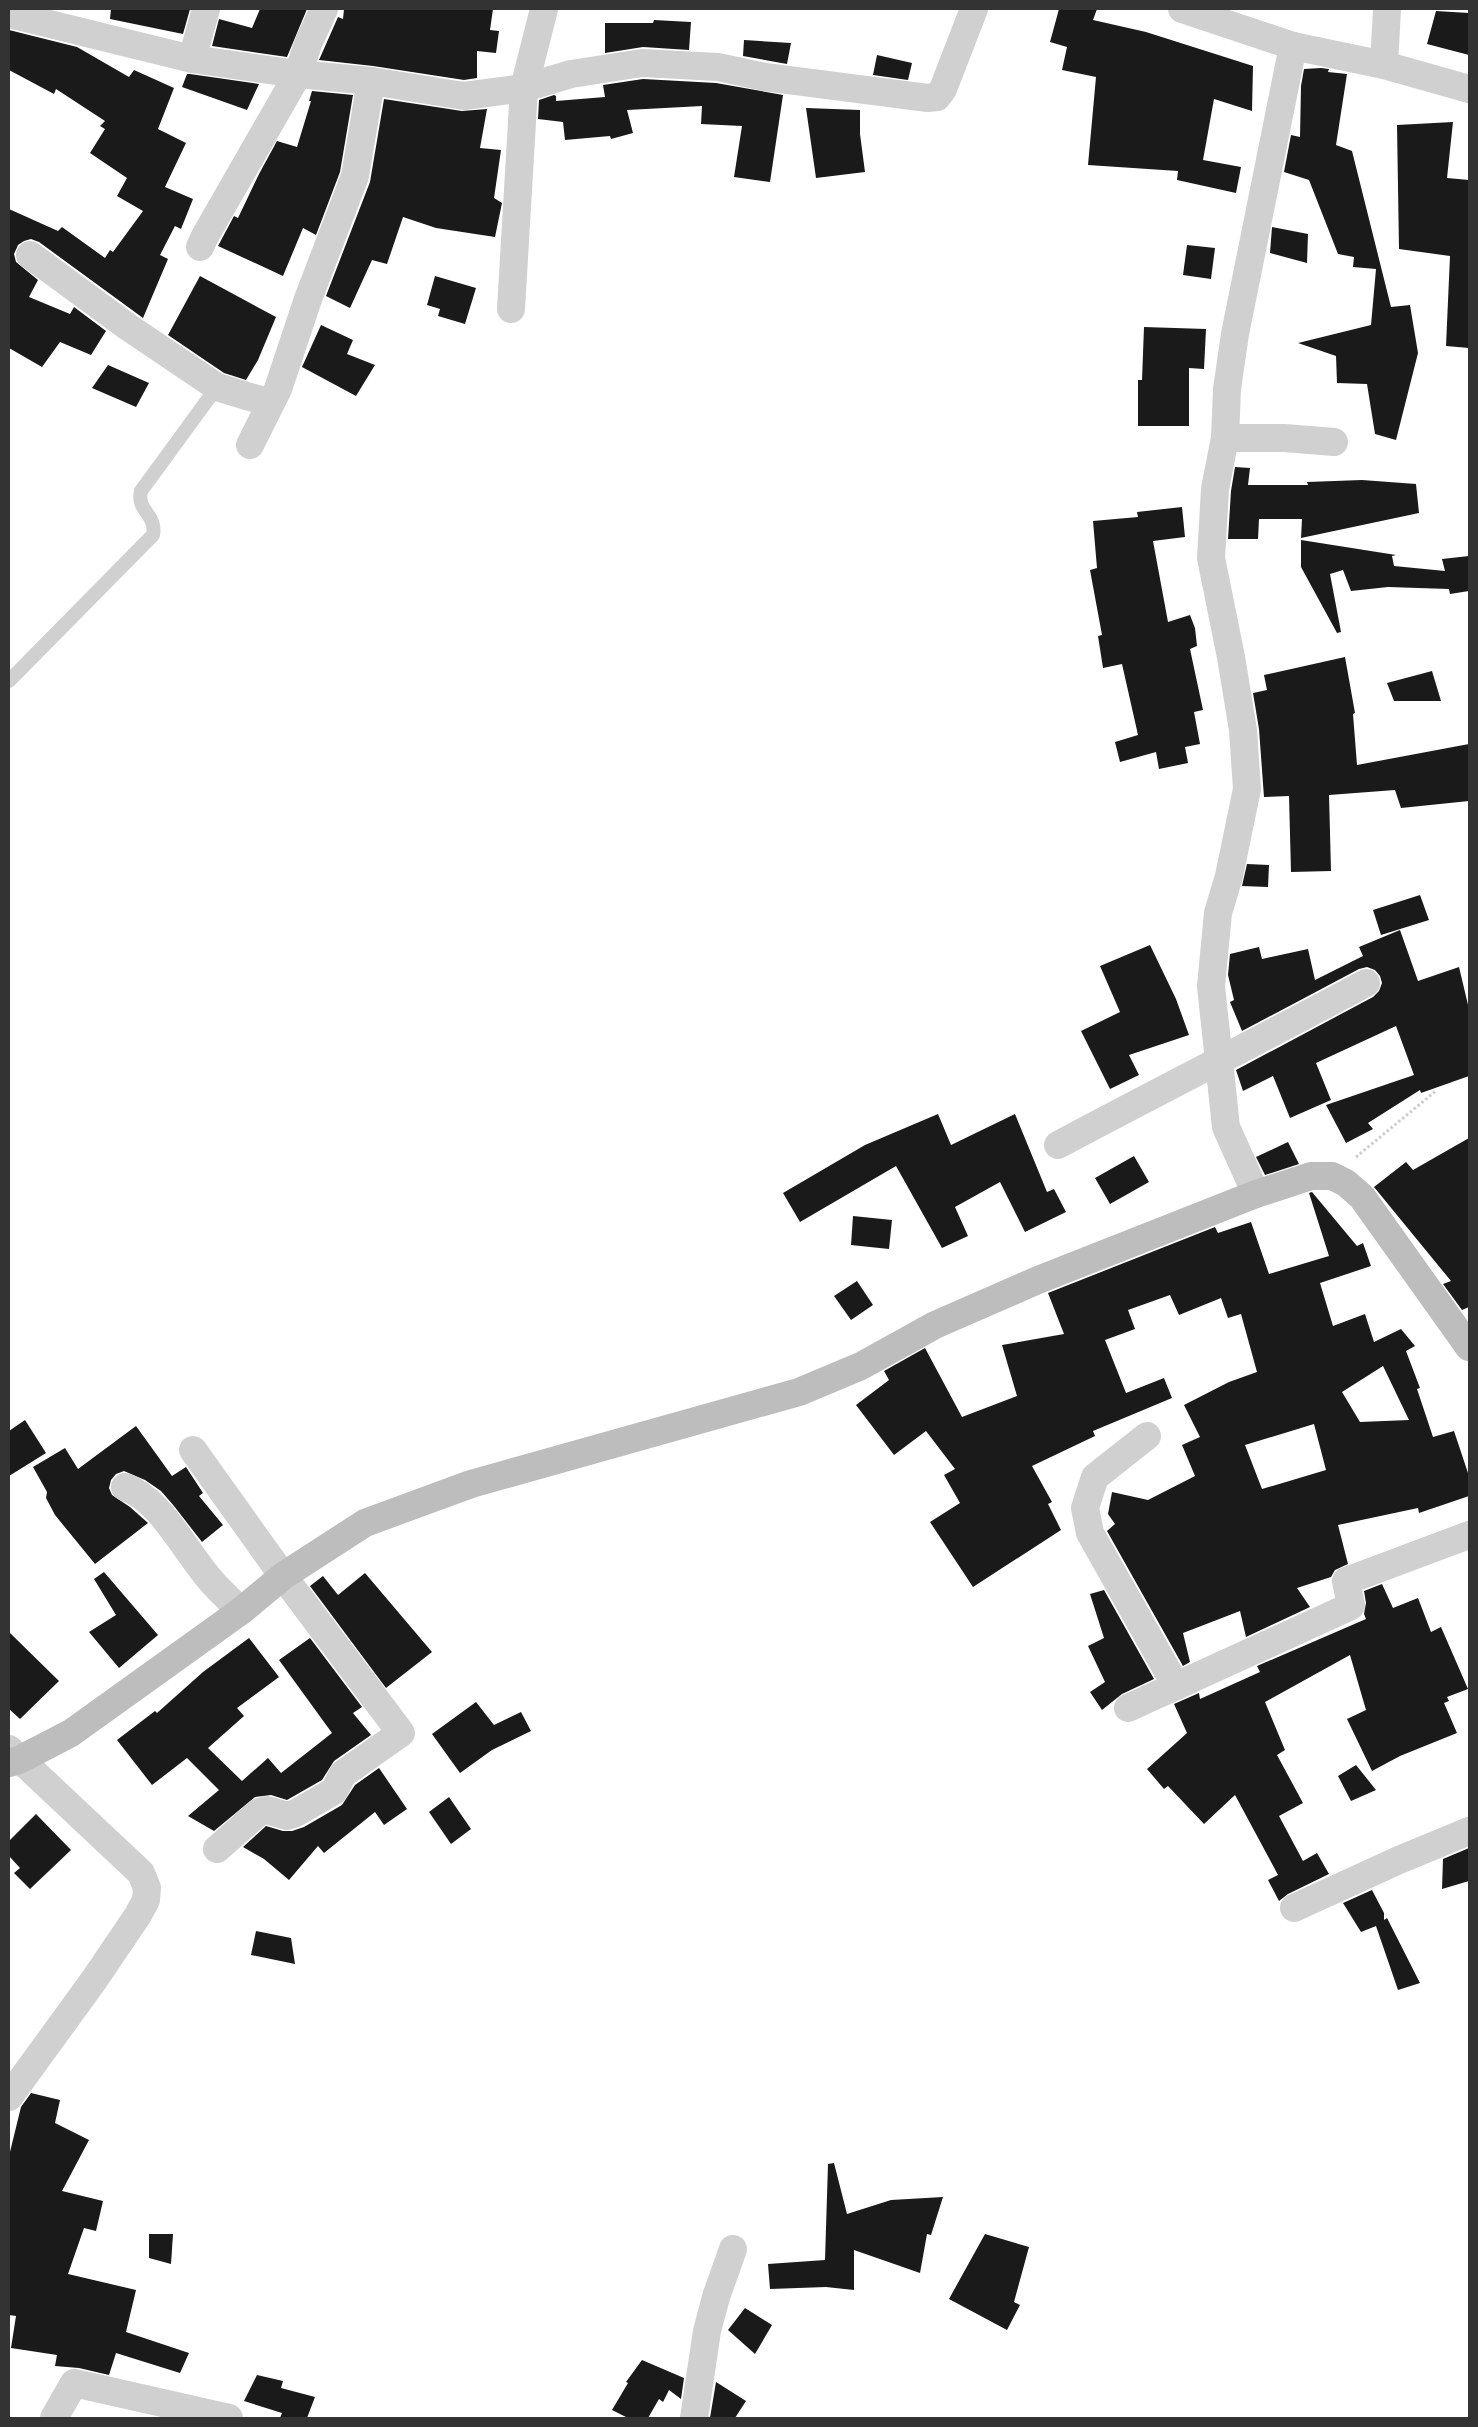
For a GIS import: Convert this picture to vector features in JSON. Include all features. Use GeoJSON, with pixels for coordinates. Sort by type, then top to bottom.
{"type":"FeatureCollection","features":[{"type":"Feature","properties":{"kind":"street"},"geometry":{"type":"LineString","coordinates":[[192,59],[206,9]]}},
{"type":"Feature","properties":{"kind":"street"},"geometry":{"type":"LineString","coordinates":[[200,247],[298,74],[308,44],[324,9]]}},
{"type":"Feature","properties":{"kind":"street"},"geometry":{"type":"LineString","coordinates":[[511,309],[524,88],[544,9]]}},
{"type":"Feature","properties":{"kind":"street"},"geometry":{"type":"LineString","coordinates":[[9,14],[192,59],[298,74],[371,81],[464,96],[524,88],[571,74],[642,63],[718,67],[765,76],[928,98],[937,96],[943,89],[974,9]]}},
{"type":"Feature","properties":{"kind":"street"},"geometry":{"type":"LineString","coordinates":[[1182,9],[1293,46],[1384,66],[1469,89]]}},
{"type":"Feature","properties":{"kind":"street"},"geometry":{"type":"LineString","coordinates":[[1384,66],[1387,9]]}},
{"type":"Feature","properties":{"kind":"street"},"geometry":{"type":"LineString","coordinates":[[1256,1194],[1226,1127],[1211,986],[1218,913],[1230,876],[1247,789],[1243,730],[1231,657],[1211,558],[1215,489],[1225,438],[1227,389],[1235,334],[1293,46]]}},
{"type":"Feature","properties":{"kind":"street"},"geometry":{"type":"LineString","coordinates":[[250,445],[278,389],[308,299],[355,176],[371,81]]}},
{"type":"Feature","properties":{"kind":"street"},"geometry":{"type":"LineString","coordinates":[[30,255],[128,327],[218,387],[270,404]]}},
{"type":"Feature","properties":{"kind":"street"},"geometry":{"type":"LineString","coordinates":[[1225,438],[1284,438],[1334,442]]}},
{"type":"Feature","properties":{"kind":"street"},"geometry":{"type":"LineString","coordinates":[[1058,1145],[1218,1060],[1251,1046],[1366,983]]}},
{"type":"Feature","properties":{"kind":"street"},"geometry":{"type":"LineString","coordinates":[[9,2095],[127,1933],[146,1900],[147,1888],[141,1873],[12,1757],[71,1733],[241,1611],[283,1576],[365,1523],[471,1484],[799,1392],[861,1366],[935,1325],[1038,1280],[1256,1194],[1311,1176],[1332,1176],[1346,1183],[1362,1197],[1469,1347]]}},
{"type":"Feature","properties":{"kind":"street"},"geometry":{"type":"LineString","coordinates":[[1147,1436],[1095,1477],[1085,1508],[1090,1533],[1176,1686]]}},
{"type":"Feature","properties":{"kind":"street"},"geometry":{"type":"LineString","coordinates":[[193,1450],[283,1576],[401,1733],[343,1774],[334,1791],[327,1796],[287,1816],[267,1810],[259,1812],[217,1849]]}},
{"type":"Feature","properties":{"kind":"street"},"geometry":{"type":"LineString","coordinates":[[125,1487],[141,1495],[150,1503],[213,1583],[241,1611]]}},
{"type":"Feature","properties":{"kind":"street"},"geometry":{"type":"LineString","coordinates":[[1128,1708],[1351,1606],[1346,1581],[1469,1535]]}},
{"type":"Feature","properties":{"kind":"street"},"geometry":{"type":"LineString","coordinates":[[1294,1908],[1399,1860],[1469,1831]]}},
{"type":"Feature","properties":{"kind":"street"},"geometry":{"type":"LineString","coordinates":[[694,2418],[707,2331],[716,2296],[733,2249]]}},
{"type":"Feature","properties":{"kind":"street"},"geometry":{"type":"LineString","coordinates":[[54,2418],[74,2383],[229,2418]]}},
{"type":"Feature","properties":{"kind":"lane"},"geometry":{"type":"LineString","coordinates":[[9,681],[152,535],[153,521],[142,506],[139,498],[141,491],[218,387]]}},
{"type":"Feature","properties":{"kind":"path"},"geometry":{"type":"LineString","coordinates":[[1332,1176],[1437,1090]]}},
{"type":"Feature","properties":{"kind":"building"},"geometry":{"type":"Polygon","coordinates":[[[111,9],[190,9],[183,34],[110,19],[111,9]]]}},
{"type":"Feature","properties":{"kind":"building"},"geometry":{"type":"Polygon","coordinates":[[[260,9],[307,9],[287,57],[212,46],[219,19],[252,28],[260,9]]]}},
{"type":"Feature","properties":{"kind":"building"},"geometry":{"type":"Polygon","coordinates":[[[344,9],[493,9],[490,30],[499,31],[496,53],[477,51],[477,78],[464,80],[319,60],[338,17],[343,19],[344,9]]]}},
{"type":"Feature","properties":{"kind":"building"},"geometry":{"type":"Polygon","coordinates":[[[1059,9],[1097,9],[1093,20],[1146,32],[1253,66],[1252,111],[1214,99],[1203,160],[1241,167],[1236,193],[1177,180],[1178,171],[1088,165],[1096,77],[1062,70],[1067,47],[1050,42],[1059,9]]]}},
{"type":"Feature","properties":{"kind":"building"},"geometry":{"type":"Polygon","coordinates":[[[1436,11],[1469,13],[1469,55],[1427,44],[1436,11]]]}},
{"type":"Feature","properties":{"kind":"building"},"geometry":{"type":"Polygon","coordinates":[[[654,20],[691,22],[689,50],[643,47],[605,53],[605,23],[653,23],[654,20]]]}},
{"type":"Feature","properties":{"kind":"building"},"geometry":{"type":"Polygon","coordinates":[[[9,30],[77,47],[129,77],[134,70],[174,88],[158,129],[186,143],[165,187],[193,199],[181,229],[175,226],[160,255],[168,259],[143,318],[39,242],[31,239],[18,245],[14,254],[16,262],[38,280],[29,297],[70,314],[74,307],[106,331],[91,355],[60,342],[42,367],[9,348],[9,209],[58,231],[62,227],[105,258],[110,250],[113,252],[143,211],[117,196],[127,178],[90,153],[105,129],[100,126],[105,121],[56,89],[54,94],[9,70],[9,30]]]}},
{"type":"Feature","properties":{"kind":"building"},"geometry":{"type":"Polygon","coordinates":[[[744,40],[791,43],[787,64],[743,56],[744,40]]]}},
{"type":"Feature","properties":{"kind":"building"},"geometry":{"type":"Polygon","coordinates":[[[877,55],[912,63],[908,80],[873,75],[877,55]]]}},
{"type":"Feature","properties":{"kind":"building"},"geometry":{"type":"Polygon","coordinates":[[[1304,69],[1329,69],[1328,72],[1347,74],[1336,145],[1352,151],[1391,307],[1410,305],[1418,353],[1396,440],[1375,434],[1367,384],[1337,383],[1336,356],[1298,343],[1371,325],[1376,269],[1353,267],[1354,257],[1338,254],[1309,180],[1284,172],[1291,135],[1300,137],[1301,86],[1304,69]]]}},
{"type":"Feature","properties":{"kind":"building"},"geometry":{"type":"Polygon","coordinates":[[[187,74],[259,84],[247,110],[182,87],[187,74]]]}},
{"type":"Feature","properties":{"kind":"building"},"geometry":{"type":"Polygon","coordinates":[[[643,79],[716,83],[783,95],[770,182],[734,177],[742,126],[701,124],[702,106],[627,110],[633,133],[611,139],[610,136],[565,140],[563,122],[538,119],[539,100],[554,95],[556,96],[556,101],[605,97],[603,85],[643,79]]]}},
{"type":"Feature","properties":{"kind":"building"},"geometry":{"type":"Polygon","coordinates":[[[312,91],[353,95],[340,172],[316,235],[303,228],[283,276],[218,246],[234,216],[238,218],[277,141],[297,147],[311,101],[309,101],[312,91]]]}},
{"type":"Feature","properties":{"kind":"building"},"geometry":{"type":"Polygon","coordinates":[[[384,99],[462,111],[487,109],[480,148],[501,150],[494,198],[502,203],[495,237],[436,228],[403,217],[387,264],[372,260],[350,308],[326,296],[370,182],[384,99]]]}},
{"type":"Feature","properties":{"kind":"building"},"geometry":{"type":"Polygon","coordinates":[[[806,108],[860,110],[860,134],[865,172],[816,178],[806,108]]]}},
{"type":"Feature","properties":{"kind":"building"},"geometry":{"type":"Polygon","coordinates":[[[1453,122],[1447,178],[1469,180],[1469,348],[1446,346],[1450,256],[1399,249],[1397,125],[1453,122]]]}},
{"type":"Feature","properties":{"kind":"building"},"geometry":{"type":"Polygon","coordinates":[[[1272,227],[1308,234],[1307,263],[1270,253],[1272,227]]]}},
{"type":"Feature","properties":{"kind":"building"},"geometry":{"type":"Polygon","coordinates":[[[1187,245],[1215,248],[1211,279],[1183,275],[1187,245]]]}},
{"type":"Feature","properties":{"kind":"building"},"geometry":{"type":"Polygon","coordinates":[[[200,276],[276,317],[258,360],[246,380],[224,373],[168,335],[200,276]]]}},
{"type":"Feature","properties":{"kind":"building"},"geometry":{"type":"Polygon","coordinates":[[[435,276],[476,288],[465,324],[438,316],[440,309],[427,305],[435,276]]]}},
{"type":"Feature","properties":{"kind":"building"},"geometry":{"type":"Polygon","coordinates":[[[321,325],[353,340],[347,354],[375,365],[356,396],[302,367],[321,325]]]}},
{"type":"Feature","properties":{"kind":"building"},"geometry":{"type":"Polygon","coordinates":[[[1144,327],[1206,329],[1204,369],[1189,368],[1189,426],[1138,426],[1138,380],[1142,380],[1144,327]]]}},
{"type":"Feature","properties":{"kind":"building"},"geometry":{"type":"Polygon","coordinates":[[[108,365],[149,383],[136,407],[92,388],[108,365]]]}},
{"type":"Feature","properties":{"kind":"building"},"geometry":{"type":"Polygon","coordinates":[[[1235,467],[1250,468],[1248,485],[1308,485],[1307,482],[1362,480],[1416,484],[1419,513],[1301,538],[1302,519],[1259,519],[1258,539],[1228,539],[1231,491],[1235,467]]]}},
{"type":"Feature","properties":{"kind":"building"},"geometry":{"type":"Polygon","coordinates":[[[1182,507],[1185,537],[1153,541],[1168,622],[1190,615],[1195,628],[1197,646],[1190,649],[1203,710],[1194,712],[1200,744],[1185,747],[1188,763],[1159,769],[1156,752],[1120,762],[1115,742],[1138,735],[1122,664],[1103,668],[1098,636],[1102,635],[1090,570],[1097,568],[1093,521],[1138,517],[1137,512],[1182,507]]]}},
{"type":"Feature","properties":{"kind":"building"},"geometry":{"type":"Polygon","coordinates":[[[1301,540],[1396,555],[1392,556],[1394,566],[1445,571],[1442,559],[1469,556],[1469,591],[1450,594],[1449,589],[1388,587],[1351,591],[1343,570],[1330,574],[1341,632],[1337,633],[1301,567],[1301,540]]]}},
{"type":"Feature","properties":{"kind":"building"},"geometry":{"type":"Polygon","coordinates":[[[1345,657],[1355,713],[1353,714],[1357,765],[1469,744],[1469,801],[1401,808],[1395,790],[1329,795],[1331,871],[1291,872],[1289,796],[1264,797],[1259,729],[1253,693],[1267,690],[1264,675],[1345,657]]]}},
{"type":"Feature","properties":{"kind":"building"},"geometry":{"type":"Polygon","coordinates":[[[1432,671],[1441,701],[1394,701],[1387,683],[1432,671]]]}},
{"type":"Feature","properties":{"kind":"building"},"geometry":{"type":"Polygon","coordinates":[[[1247,864],[1269,865],[1268,887],[1242,886],[1247,864]]]}},
{"type":"Feature","properties":{"kind":"building"},"geometry":{"type":"Polygon","coordinates":[[[1420,895],[1429,920],[1381,935],[1373,910],[1420,895]]]}},
{"type":"Feature","properties":{"kind":"building"},"geometry":{"type":"Polygon","coordinates":[[[1400,930],[1418,981],[1459,967],[1469,1009],[1469,1076],[1421,1093],[1420,1090],[1368,1123],[1373,1129],[1346,1143],[1326,1105],[1414,1075],[1396,1026],[1316,1063],[1331,1100],[1290,1118],[1273,1076],[1243,1091],[1236,1070],[1373,997],[1379,991],[1382,983],[1380,976],[1375,970],[1367,967],[1359,969],[1242,1031],[1230,1002],[1234,1000],[1228,975],[1230,954],[1259,947],[1262,959],[1308,949],[1315,980],[1363,956],[1359,947],[1400,930]]]}},
{"type":"Feature","properties":{"kind":"building"},"geometry":{"type":"Polygon","coordinates":[[[1150,945],[1176,999],[1189,1035],[1129,1055],[1139,1075],[1110,1089],[1081,1031],[1120,1012],[1100,966],[1150,945]]]}},
{"type":"Feature","properties":{"kind":"building"},"geometry":{"type":"Polygon","coordinates":[[[938,1114],[951,1145],[1015,1114],[1047,1192],[1054,1189],[1066,1212],[1025,1232],[1000,1182],[955,1207],[968,1236],[942,1248],[896,1166],[800,1222],[783,1193],[865,1145],[938,1114]]]}},
{"type":"Feature","properties":{"kind":"building"},"geometry":{"type":"Polygon","coordinates":[[[1469,1138],[1469,1307],[1462,1310],[1443,1284],[1451,1281],[1374,1187],[1406,1162],[1413,1170],[1469,1138]]]}},
{"type":"Feature","properties":{"kind":"building"},"geometry":{"type":"Polygon","coordinates":[[[1288,1142],[1299,1164],[1265,1175],[1256,1157],[1288,1142]]]}},
{"type":"Feature","properties":{"kind":"building"},"geometry":{"type":"Polygon","coordinates":[[[1134,1156],[1149,1182],[1110,1204],[1095,1178],[1134,1156]]]}},
{"type":"Feature","properties":{"kind":"building"},"geometry":{"type":"Polygon","coordinates":[[[1312,1192],[1357,1246],[1363,1243],[1371,1266],[1320,1283],[1333,1326],[1365,1314],[1374,1342],[1401,1329],[1415,1346],[1406,1351],[1420,1388],[1417,1389],[1433,1437],[1454,1431],[1469,1476],[1469,1496],[1419,1513],[1418,1508],[1338,1525],[1348,1564],[1335,1570],[1331,1577],[1297,1588],[1310,1607],[1246,1637],[1240,1611],[1183,1633],[1190,1662],[1183,1666],[1107,1531],[1115,1524],[1108,1514],[1112,1492],[1148,1500],[1195,1476],[1182,1445],[1200,1437],[1184,1405],[1229,1382],[1257,1372],[1241,1314],[1228,1318],[1221,1298],[1179,1315],[1170,1295],[1128,1310],[1135,1329],[1105,1340],[1126,1393],[1164,1378],[1172,1398],[1093,1431],[1095,1436],[1032,1466],[1052,1502],[1048,1504],[1061,1530],[973,1587],[930,1522],[960,1503],[944,1475],[955,1469],[926,1431],[894,1455],[856,1405],[889,1380],[884,1371],[925,1348],[962,1417],[1017,1396],[1002,1345],[1064,1334],[1048,1293],[1215,1227],[1218,1233],[1251,1222],[1269,1274],[1329,1256],[1309,1193],[1312,1192]],[[1383,1366],[1342,1392],[1360,1422],[1409,1420],[1383,1366]],[[1314,1424],[1245,1445],[1262,1489],[1326,1470],[1314,1424]]]}},
{"type":"Feature","properties":{"kind":"building"},"geometry":{"type":"Polygon","coordinates":[[[853,1216],[892,1220],[889,1249],[851,1245],[853,1216]]]}},
{"type":"Feature","properties":{"kind":"building"},"geometry":{"type":"Polygon","coordinates":[[[857,1281],[873,1305],[851,1320],[834,1296],[857,1281]]]}},
{"type":"Feature","properties":{"kind":"building"},"geometry":{"type":"Polygon","coordinates":[[[25,1420],[46,1453],[9,1476],[9,1431],[25,1420]]]}},
{"type":"Feature","properties":{"kind":"building"},"geometry":{"type":"Polygon","coordinates":[[[136,1426],[172,1476],[186,1467],[203,1493],[199,1496],[223,1525],[202,1542],[161,1491],[145,1480],[124,1471],[116,1474],[111,1480],[109,1488],[112,1495],[130,1507],[148,1523],[95,1564],[55,1515],[46,1498],[47,1492],[33,1467],[65,1448],[78,1469],[136,1426]]]}},
{"type":"Feature","properties":{"kind":"building"},"geometry":{"type":"Polygon","coordinates":[[[104,1572],[158,1635],[119,1668],[89,1632],[116,1615],[94,1579],[104,1572]]]}},
{"type":"Feature","properties":{"kind":"building"},"geometry":{"type":"Polygon","coordinates":[[[365,1573],[432,1652],[386,1688],[310,1586],[323,1576],[338,1595],[365,1573]]]}},
{"type":"Feature","properties":{"kind":"building"},"geometry":{"type":"Polygon","coordinates":[[[1382,1584],[1393,1608],[1418,1598],[1431,1632],[1441,1627],[1468,1689],[1447,1697],[1449,1701],[1444,1703],[1457,1733],[1400,1756],[1372,1771],[1347,1719],[1366,1710],[1350,1655],[1265,1702],[1285,1750],[1277,1755],[1303,1803],[1279,1816],[1303,1861],[1317,1853],[1329,1874],[1288,1894],[1279,1901],[1268,1880],[1278,1875],[1235,1795],[1204,1824],[1168,1786],[1164,1789],[1147,1769],[1187,1733],[1174,1704],[1199,1693],[1200,1699],[1260,1672],[1257,1666],[1366,1619],[1364,1614],[1366,1603],[1364,1591],[1382,1584]]]}},
{"type":"Feature","properties":{"kind":"building"},"geometry":{"type":"Polygon","coordinates":[[[1104,1590],[1154,1679],[1122,1694],[1102,1710],[1090,1692],[1105,1682],[1088,1646],[1104,1638],[1090,1594],[1104,1590]]]}},
{"type":"Feature","properties":{"kind":"building"},"geometry":{"type":"Polygon","coordinates":[[[9,1632],[59,1681],[20,1719],[9,1709],[9,1632]]]}},
{"type":"Feature","properties":{"kind":"building"},"geometry":{"type":"Polygon","coordinates":[[[249,1638],[279,1677],[237,1708],[244,1716],[208,1748],[242,1781],[268,1758],[281,1773],[332,1733],[279,1660],[310,1638],[362,1707],[353,1713],[371,1735],[334,1761],[322,1780],[287,1800],[271,1795],[255,1797],[214,1831],[188,1816],[219,1790],[187,1758],[152,1785],[117,1740],[155,1711],[157,1713],[203,1672],[249,1638]]]}},
{"type":"Feature","properties":{"kind":"building"},"geometry":{"type":"Polygon","coordinates":[[[476,1702],[494,1725],[521,1712],[531,1731],[492,1750],[460,1773],[432,1734],[476,1702]]]}},
{"type":"Feature","properties":{"kind":"building"},"geometry":{"type":"Polygon","coordinates":[[[1356,1765],[1376,1790],[1351,1801],[1338,1776],[1356,1765]]]}},
{"type":"Feature","properties":{"kind":"building"},"geometry":{"type":"Polygon","coordinates":[[[379,1768],[407,1809],[384,1825],[375,1812],[324,1853],[318,1846],[289,1880],[264,1859],[243,1847],[266,1826],[283,1831],[292,1831],[304,1827],[342,1805],[355,1785],[379,1768]]]}},
{"type":"Feature","properties":{"kind":"building"},"geometry":{"type":"Polygon","coordinates":[[[449,1797],[471,1829],[451,1844],[429,1812],[449,1797]]]}},
{"type":"Feature","properties":{"kind":"building"},"geometry":{"type":"Polygon","coordinates":[[[36,1814],[71,1850],[30,1889],[14,1873],[20,1868],[9,1856],[9,1841],[36,1814]]]}},
{"type":"Feature","properties":{"kind":"building"},"geometry":{"type":"Polygon","coordinates":[[[1469,1848],[1469,1881],[1442,1889],[1443,1859],[1469,1848]]]}},
{"type":"Feature","properties":{"kind":"building"},"geometry":{"type":"Polygon","coordinates":[[[1372,1890],[1384,1913],[1384,1920],[1387,1918],[1420,1983],[1398,1990],[1376,1926],[1361,1932],[1343,1903],[1372,1890]]]}},
{"type":"Feature","properties":{"kind":"building"},"geometry":{"type":"Polygon","coordinates":[[[256,1931],[291,1938],[295,1964],[251,1955],[256,1931]]]}},
{"type":"Feature","properties":{"kind":"building"},"geometry":{"type":"Polygon","coordinates":[[[31,2093],[60,2100],[55,2123],[89,2140],[62,2191],[103,2201],[96,2231],[84,2228],[68,2274],[136,2290],[126,2332],[189,2353],[180,2373],[116,2353],[109,2375],[79,2368],[55,2366],[57,2355],[11,2348],[16,2316],[9,2315],[9,2156],[21,2107],[31,2093]]]}},
{"type":"Feature","properties":{"kind":"building"},"geometry":{"type":"Polygon","coordinates":[[[834,2163],[847,2214],[891,2200],[943,2197],[931,2235],[927,2234],[920,2273],[854,2250],[854,2290],[826,2287],[770,2289],[768,2264],[825,2260],[828,2164],[834,2163]]]}},
{"type":"Feature","properties":{"kind":"building"},"geometry":{"type":"Polygon","coordinates":[[[149,2234],[173,2234],[171,2264],[149,2258],[149,2234]]]}},
{"type":"Feature","properties":{"kind":"building"},"geometry":{"type":"Polygon","coordinates":[[[985,2234],[1029,2247],[1014,2302],[1020,2305],[1007,2330],[949,2299],[985,2234]]]}},
{"type":"Feature","properties":{"kind":"building"},"geometry":{"type":"Polygon","coordinates":[[[745,2308],[772,2325],[755,2354],[728,2330],[745,2308]]]}},
{"type":"Feature","properties":{"kind":"building"},"geometry":{"type":"Polygon","coordinates":[[[642,2360],[684,2378],[681,2399],[669,2390],[663,2402],[659,2399],[648,2418],[628,2418],[612,2410],[628,2383],[626,2382],[642,2360]]]}},
{"type":"Feature","properties":{"kind":"building"},"geometry":{"type":"Polygon","coordinates":[[[257,2375],[283,2381],[281,2388],[315,2397],[307,2418],[280,2418],[282,2413],[244,2401],[257,2375]]]}},
{"type":"Feature","properties":{"kind":"building"},"geometry":{"type":"Polygon","coordinates":[[[716,2382],[746,2401],[735,2418],[710,2418],[716,2382]]]}}]}
